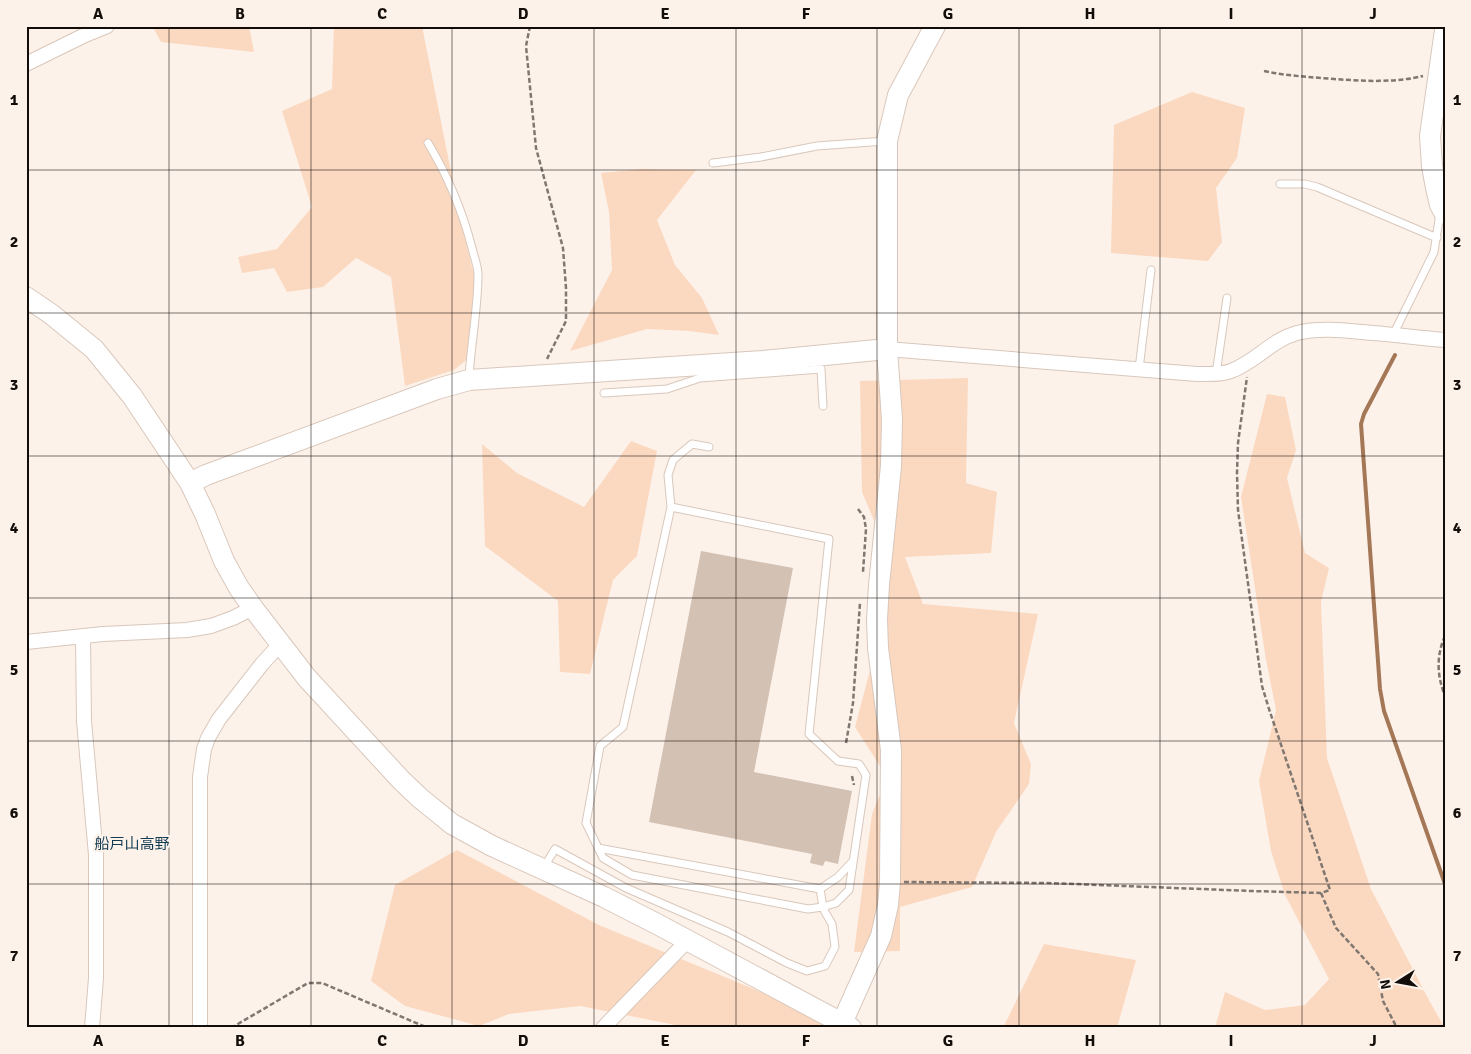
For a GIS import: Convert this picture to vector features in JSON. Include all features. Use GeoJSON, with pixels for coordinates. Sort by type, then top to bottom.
{"type":"FeatureCollection","features":[{"type":"Feature","properties":{"kind":"street"},"geometry":{"type":"LineString","coordinates":[[26,64],[85,35],[108,26]]}},
{"type":"Feature","properties":{"kind":"street"},"geometry":{"type":"LineString","coordinates":[[26,298],[51,314],[94,349],[132,396],[190,483],[224,561],[253,608],[313,685],[420,798],[452,824],[492,846],[604,898],[688,940],[846,1025],[881,936],[888,905],[890,882],[891,750],[878,648],[877,619],[891,466],[892,419],[887,348],[887,141],[898,95],[935,26]]}},
{"type":"Feature","properties":{"kind":"street"},"geometry":{"type":"LineString","coordinates":[[1443,210],[1432,166],[1430,136],[1445,30]]}},
{"type":"Feature","properties":{"kind":"street"},"geometry":{"type":"LineString","coordinates":[[190,483],[206,475],[421,395],[469,380],[764,361],[887,348],[1216,374],[1234,370],[1272,344],[1306,331],[1355,332],[1445,340]]}},
{"type":"Feature","properties":{"kind":"street"},"geometry":{"type":"LineString","coordinates":[[26,642],[83,636],[187,630],[211,626],[253,608]]}},
{"type":"Feature","properties":{"kind":"street"},"geometry":{"type":"LineString","coordinates":[[83,636],[84,722],[96,855],[96,978],[92,1028]]}},
{"type":"Feature","properties":{"kind":"street"},"geometry":{"type":"LineString","coordinates":[[200,1028],[201,762],[208,738],[218,718],[280,644]]}},
{"type":"Feature","properties":{"kind":"street"},"geometry":{"type":"LineString","coordinates":[[603,1028],[688,940]]}},
{"type":"Feature","properties":{"kind":"lane"},"geometry":{"type":"LineString","coordinates":[[713,163],[760,157],[817,146],[887,141]]}},
{"type":"Feature","properties":{"kind":"lane"},"geometry":{"type":"LineString","coordinates":[[428,143],[453,189],[467,227],[478,272],[469,380]]}},
{"type":"Feature","properties":{"kind":"lane"},"geometry":{"type":"LineString","coordinates":[[1280,184],[1305,184],[1317,187],[1437,238]]}},
{"type":"Feature","properties":{"kind":"lane"},"geometry":{"type":"LineString","coordinates":[[1393,335],[1434,252],[1443,210]]}},
{"type":"Feature","properties":{"kind":"lane"},"geometry":{"type":"LineString","coordinates":[[1139,369],[1151,270]]}},
{"type":"Feature","properties":{"kind":"lane"},"geometry":{"type":"LineString","coordinates":[[1216,374],[1227,298]]}},
{"type":"Feature","properties":{"kind":"lane"},"geometry":{"type":"LineString","coordinates":[[604,393],[667,389],[700,378],[821,369],[823,406]]}},
{"type":"Feature","properties":{"kind":"lane"},"geometry":{"type":"LineString","coordinates":[[671,507],[830,540],[808,734],[838,761],[859,764],[866,776],[849,890],[836,903],[808,909],[632,875],[603,858],[586,823],[600,746],[623,727],[671,507],[668,475],[673,460],[692,444],[709,446]]}},
{"type":"Feature","properties":{"kind":"lane"},"geometry":{"type":"LineString","coordinates":[[598,848],[820,889],[838,877],[854,860]]}},
{"type":"Feature","properties":{"kind":"lane"},"geometry":{"type":"LineString","coordinates":[[542,870],[555,849],[626,888],[728,932],[787,963],[807,971],[824,966],[835,947],[832,924],[824,912],[820,889]]}},
{"type":"Feature","properties":{"kind":"path"},"geometry":{"type":"LineString","coordinates":[[530,26],[526,46],[536,148],[563,248],[566,288],[566,321],[539,376]]}},
{"type":"Feature","properties":{"kind":"path"},"geometry":{"type":"LineString","coordinates":[[1264,71],[1288,76],[1368,81],[1414,78],[1439,72]]}},
{"type":"Feature","properties":{"kind":"path"},"geometry":{"type":"LineString","coordinates":[[890,882],[1048,883],[1321,893],[1330,890],[1268,709],[1262,686],[1238,510],[1238,443],[1247,383],[1248,362]]}},
{"type":"Feature","properties":{"kind":"path"},"geometry":{"type":"LineString","coordinates":[[858,509],[864,518],[866,528],[862,577]]}},
{"type":"Feature","properties":{"kind":"path"},"geometry":{"type":"LineString","coordinates":[[846,743],[853,703],[861,596]]}},
{"type":"Feature","properties":{"kind":"path"},"geometry":{"type":"LineString","coordinates":[[1445,636],[1441,646],[1438,672],[1440,685],[1445,696]]}},
{"type":"Feature","properties":{"kind":"path"},"geometry":{"type":"LineString","coordinates":[[852,776],[855,789]]}},
{"type":"Feature","properties":{"kind":"path"},"geometry":{"type":"LineString","coordinates":[[1321,893],[1336,928],[1378,974],[1383,1001],[1397,1028]]}},
{"type":"Feature","properties":{"kind":"path"},"geometry":{"type":"LineString","coordinates":[[231,1028],[308,983],[322,982],[428,1028]]}},
{"type":"Feature","properties":{"kind":"shaded area"},"geometry":{"type":"Polygon","coordinates":[[[249,26],[254,52],[161,42],[153,27],[249,26]]]}},
{"type":"Feature","properties":{"kind":"shaded area"},"geometry":{"type":"Polygon","coordinates":[[[334,26],[422,26],[462,227],[474,275],[475,353],[454,370],[405,386],[391,277],[356,258],[323,287],[287,292],[274,268],[242,273],[238,257],[277,249],[312,207],[282,111],[332,89],[334,26]]]}},
{"type":"Feature","properties":{"kind":"shaded area"},"geometry":{"type":"Polygon","coordinates":[[[1192,92],[1245,108],[1237,158],[1216,188],[1222,242],[1208,261],[1111,253],[1114,125],[1192,92]]]}},
{"type":"Feature","properties":{"kind":"shaded area"},"geometry":{"type":"Polygon","coordinates":[[[641,169],[696,170],[657,220],[675,265],[702,298],[719,335],[647,329],[570,351],[612,270],[609,212],[601,173],[641,169]]]}},
{"type":"Feature","properties":{"kind":"shaded area"},"geometry":{"type":"Polygon","coordinates":[[[968,378],[966,483],[997,492],[991,553],[905,557],[923,604],[1038,614],[1014,723],[1031,764],[1029,784],[996,832],[972,887],[900,907],[900,951],[854,952],[872,814],[887,777],[855,727],[873,659],[878,530],[862,492],[860,381],[968,378]]]}},
{"type":"Feature","properties":{"kind":"shaded area"},"geometry":{"type":"Polygon","coordinates":[[[1267,394],[1285,397],[1296,450],[1287,478],[1305,553],[1329,568],[1321,602],[1327,758],[1371,889],[1445,1028],[1215,1028],[1225,992],[1265,1010],[1305,1005],[1329,979],[1285,895],[1271,851],[1259,781],[1276,710],[1266,660],[1241,497],[1267,394]]]}},
{"type":"Feature","properties":{"kind":"shaded area"},"geometry":{"type":"Polygon","coordinates":[[[631,441],[657,451],[637,556],[613,580],[590,674],[560,672],[558,601],[485,546],[482,444],[517,473],[584,507],[631,441]]]}},
{"type":"Feature","properties":{"kind":"shaded area"},"geometry":{"type":"Polygon","coordinates":[[[457,850],[599,925],[831,1021],[827,1028],[677,1028],[675,1025],[580,1006],[509,1014],[479,1026],[405,1006],[371,981],[395,885],[457,850]]]}},
{"type":"Feature","properties":{"kind":"shaded area"},"geometry":{"type":"Polygon","coordinates":[[[1044,944],[1136,960],[1117,1028],[1003,1028],[1044,944]]]}},
{"type":"Feature","properties":{"kind":"building"},"geometry":{"type":"Polygon","coordinates":[[[701,551],[793,568],[754,772],[852,791],[838,864],[825,861],[823,866],[810,863],[812,854],[649,822],[701,551]]]}},
{"type":"Feature","properties":{"kind":"waterway"},"geometry":{"type":"LineString","coordinates":[[1395,355],[1364,414],[1361,424],[1380,689],[1384,711],[1445,884]]}},
{"type":"Feature","properties":{"kind":"district","name":"船戸山高野"},"geometry":{"type":"Point","coordinates":[132,844]}}]}
